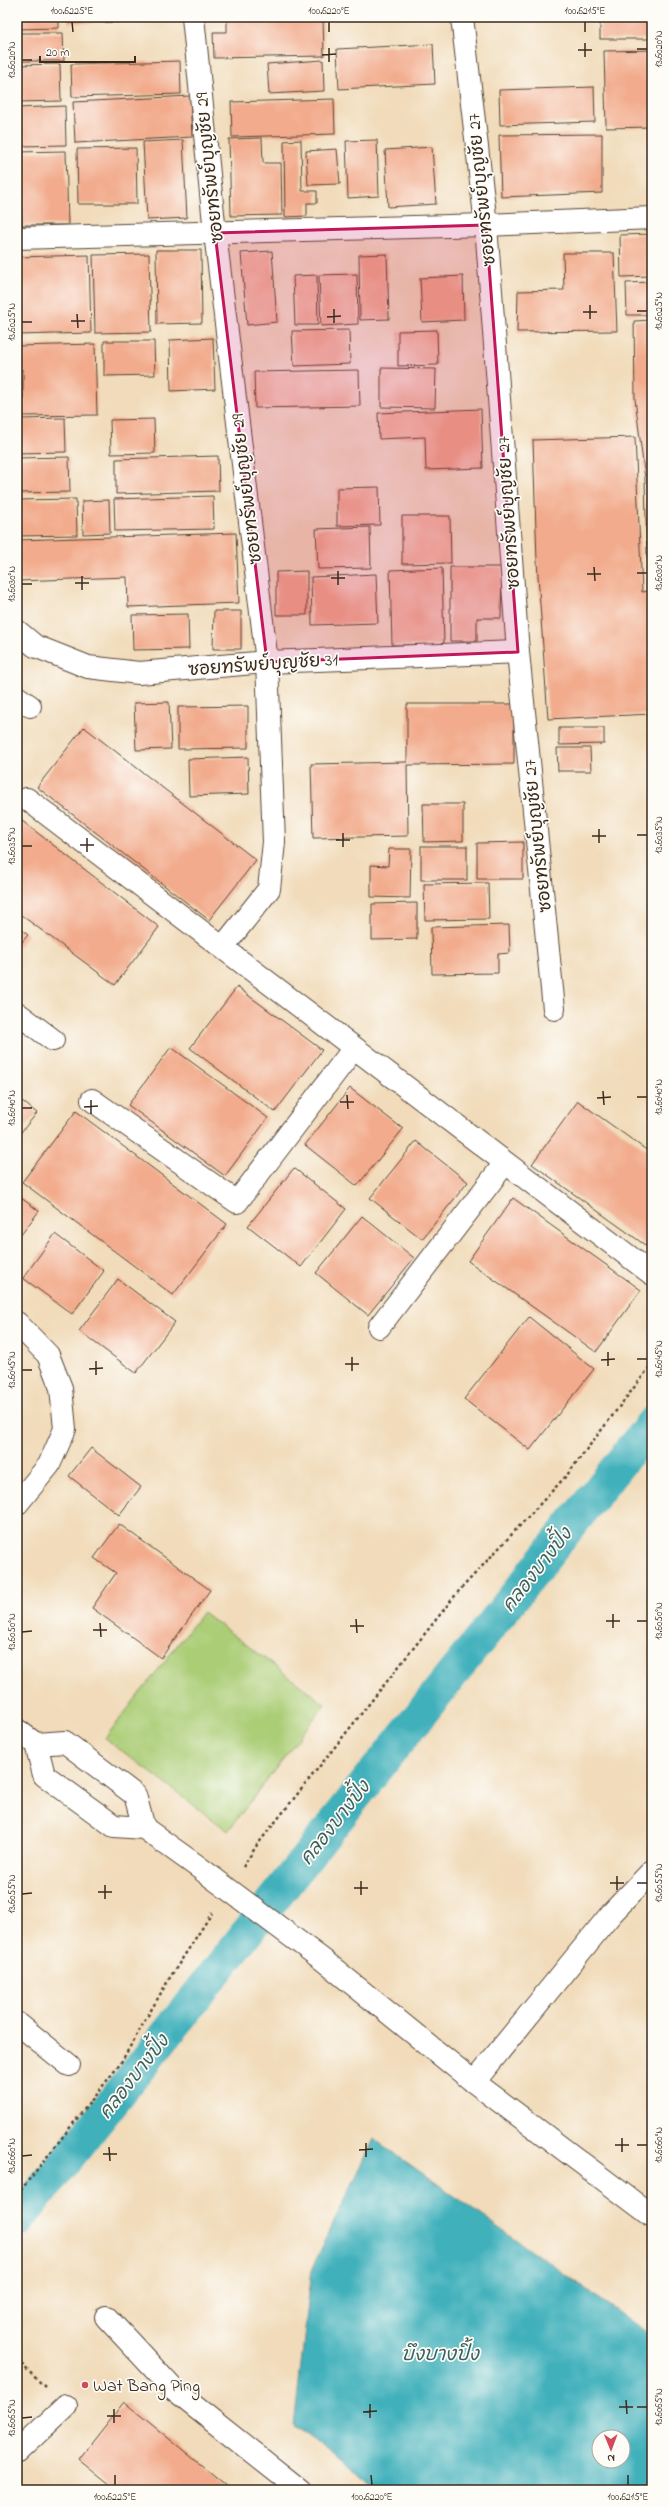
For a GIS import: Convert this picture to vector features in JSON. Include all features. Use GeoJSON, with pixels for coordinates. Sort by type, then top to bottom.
{"type":"FeatureCollection","features":[{"type":"Feature","properties":{"kind":"street","name":"ซอยทรัพย์บุญชัย 29"},"geometry":{"type":"LineString","coordinates":[[193,17],[215,233],[267,662],[274,842],[269,889],[223,947]]}},
{"type":"Feature","properties":{"kind":"street","name":"ซอยทรัพย์บุญชัย 27"},"geometry":{"type":"LineString","coordinates":[[462,17],[486,225],[518,652],[554,1009]]}},
{"type":"Feature","properties":{"kind":"street"},"geometry":{"type":"LineString","coordinates":[[17,238],[486,225],[652,218]]}},
{"type":"Feature","properties":{"kind":"street","name":"ซอยทรัพย์บุญชัย 31"},"geometry":{"type":"LineString","coordinates":[[17,631],[35,646],[88,667],[138,673],[267,662],[518,652]]}},
{"type":"Feature","properties":{"kind":"street"},"geometry":{"type":"LineString","coordinates":[[28,799],[652,1274]]}},
{"type":"Feature","properties":{"kind":"street"},"geometry":{"type":"LineString","coordinates":[[17,1014],[53,1040]]}},
{"type":"Feature","properties":{"kind":"street"},"geometry":{"type":"LineString","coordinates":[[92,1100],[238,1202],[354,1048]]}},
{"type":"Feature","properties":{"kind":"street"},"geometry":{"type":"LineString","coordinates":[[378,1327],[505,1163]]}},
{"type":"Feature","properties":{"kind":"street"},"geometry":{"type":"LineString","coordinates":[[17,1323],[48,1355],[61,1388],[65,1429],[49,1465],[17,1504]]}},
{"type":"Feature","properties":{"kind":"street"},"geometry":{"type":"LineString","coordinates":[[17,1730],[36,1744],[44,1775],[114,1826],[144,1828],[197,1866],[323,1960],[474,2082],[652,2216]]}},
{"type":"Feature","properties":{"kind":"street"},"geometry":{"type":"LineString","coordinates":[[36,1744],[65,1742],[135,1795],[144,1828]]}},
{"type":"Feature","properties":{"kind":"street"},"geometry":{"type":"LineString","coordinates":[[474,2082],[611,1914],[652,1871]]}},
{"type":"Feature","properties":{"kind":"street"},"geometry":{"type":"LineString","coordinates":[[17,2023],[68,2065]]}},
{"type":"Feature","properties":{"kind":"street"},"geometry":{"type":"LineString","coordinates":[[106,2317],[175,2391],[300,2490]]}},
{"type":"Feature","properties":{"kind":"street"},"geometry":{"type":"LineString","coordinates":[[17,2452],[66,2406]]}},
{"type":"Feature","properties":{"kind":"path"},"geometry":{"type":"LineString","coordinates":[[241,1870],[257,1845],[458,1592],[567,1475],[652,1364]]}},
{"type":"Feature","properties":{"kind":"path"},"geometry":{"type":"LineString","coordinates":[[17,2195],[120,2064],[169,1978],[215,1909]]}},
{"type":"Feature","properties":{"kind":"path"},"geometry":{"type":"LineString","coordinates":[[17,2360],[66,2406]]}},
{"type":"Feature","properties":{"kind":"highlighted area"},"geometry":{"type":"Polygon","coordinates":[[[486,225],[518,652],[267,662],[215,233],[486,225]]]}},
{"type":"Feature","properties":{"kind":"green space"},"geometry":{"type":"Polygon","coordinates":[[[203,1612],[325,1704],[228,1831],[105,1738],[203,1612]]]}},
{"type":"Feature","properties":{"kind":"water","name":"บึงบางปิ้ง"},"geometry":{"type":"Polygon","coordinates":[[[374,2139],[652,2336],[652,2490],[381,2490],[294,2426],[312,2268],[374,2139]]]}},
{"type":"Feature","properties":{"kind":"building"},"geometry":{"type":"Polygon","coordinates":[[[17,17],[59,17],[59,28],[17,29],[17,17]]]}},
{"type":"Feature","properties":{"kind":"building"},"geometry":{"type":"Polygon","coordinates":[[[68,17],[120,17],[121,22],[68,23],[68,17]]]}},
{"type":"Feature","properties":{"kind":"building"},"geometry":{"type":"Polygon","coordinates":[[[227,17],[323,17],[324,56],[214,58],[213,32],[227,32],[227,17]]]}},
{"type":"Feature","properties":{"kind":"building"},"geometry":{"type":"Polygon","coordinates":[[[600,17],[652,17],[652,39],[600,39],[600,17]]]}},
{"type":"Feature","properties":{"kind":"building"},"geometry":{"type":"Polygon","coordinates":[[[17,33],[63,33],[64,61],[17,61],[17,33]]]}},
{"type":"Feature","properties":{"kind":"building"},"geometry":{"type":"Polygon","coordinates":[[[433,44],[435,84],[339,89],[337,49],[433,44]]]}},
{"type":"Feature","properties":{"kind":"building"},"geometry":{"type":"Polygon","coordinates":[[[652,50],[652,127],[606,128],[604,51],[652,50]]]}},
{"type":"Feature","properties":{"kind":"building"},"geometry":{"type":"Polygon","coordinates":[[[323,60],[324,91],[269,94],[267,64],[323,60]]]}},
{"type":"Feature","properties":{"kind":"building"},"geometry":{"type":"Polygon","coordinates":[[[180,61],[181,94],[72,97],[71,64],[180,61]]]}},
{"type":"Feature","properties":{"kind":"building"},"geometry":{"type":"Polygon","coordinates":[[[60,64],[61,101],[17,102],[17,65],[60,64]]]}},
{"type":"Feature","properties":{"kind":"building"},"geometry":{"type":"Polygon","coordinates":[[[594,87],[595,122],[500,125],[499,90],[594,87]]]}},
{"type":"Feature","properties":{"kind":"building"},"geometry":{"type":"Polygon","coordinates":[[[190,96],[192,137],[75,143],[73,102],[190,96]]]}},
{"type":"Feature","properties":{"kind":"building"},"geometry":{"type":"Polygon","coordinates":[[[334,99],[335,134],[232,137],[231,102],[334,99]]]}},
{"type":"Feature","properties":{"kind":"building"},"geometry":{"type":"Polygon","coordinates":[[[65,106],[66,145],[19,146],[17,108],[65,106]]]}},
{"type":"Feature","properties":{"kind":"building"},"geometry":{"type":"Polygon","coordinates":[[[602,134],[602,193],[501,197],[499,135],[602,134]]]}},
{"type":"Feature","properties":{"kind":"building"},"geometry":{"type":"Polygon","coordinates":[[[262,138],[263,163],[281,163],[282,215],[231,216],[229,139],[262,138]]]}},
{"type":"Feature","properties":{"kind":"building"},"geometry":{"type":"Polygon","coordinates":[[[183,140],[187,218],[147,220],[143,142],[183,140]]]}},
{"type":"Feature","properties":{"kind":"building"},"geometry":{"type":"Polygon","coordinates":[[[301,140],[302,191],[317,191],[317,203],[307,203],[307,216],[285,217],[284,141],[301,140]]]}},
{"type":"Feature","properties":{"kind":"building"},"geometry":{"type":"Polygon","coordinates":[[[377,140],[379,196],[348,198],[346,141],[377,140]]]}},
{"type":"Feature","properties":{"kind":"building"},"geometry":{"type":"Polygon","coordinates":[[[432,147],[436,204],[388,207],[385,150],[432,147]]]}},
{"type":"Feature","properties":{"kind":"building"},"geometry":{"type":"Polygon","coordinates":[[[136,148],[137,204],[78,204],[77,149],[136,148]]]}},
{"type":"Feature","properties":{"kind":"building"},"geometry":{"type":"Polygon","coordinates":[[[337,149],[340,184],[308,185],[306,151],[337,149]]]}},
{"type":"Feature","properties":{"kind":"building"},"geometry":{"type":"Polygon","coordinates":[[[66,151],[68,225],[22,225],[21,198],[17,198],[17,152],[66,151]]]}},
{"type":"Feature","properties":{"kind":"building"},"geometry":{"type":"Polygon","coordinates":[[[652,234],[652,276],[621,277],[620,235],[652,234]]]}},
{"type":"Feature","properties":{"kind":"building"},"geometry":{"type":"Polygon","coordinates":[[[156,250],[201,250],[202,323],[157,324],[156,250]]]}},
{"type":"Feature","properties":{"kind":"building"},"geometry":{"type":"Polygon","coordinates":[[[272,251],[277,322],[247,325],[241,253],[272,251]]]}},
{"type":"Feature","properties":{"kind":"building"},"geometry":{"type":"Polygon","coordinates":[[[563,253],[614,253],[617,331],[517,332],[518,291],[564,290],[563,253]]]}},
{"type":"Feature","properties":{"kind":"building"},"geometry":{"type":"Polygon","coordinates":[[[149,254],[151,332],[95,333],[93,255],[149,254]]]}},
{"type":"Feature","properties":{"kind":"building"},"geometry":{"type":"Polygon","coordinates":[[[387,254],[389,319],[360,320],[359,255],[387,254]]]}},
{"type":"Feature","properties":{"kind":"building"},"geometry":{"type":"Polygon","coordinates":[[[89,255],[91,333],[17,335],[17,257],[89,255]]]}},
{"type":"Feature","properties":{"kind":"building"},"geometry":{"type":"Polygon","coordinates":[[[357,274],[358,324],[321,326],[319,275],[357,274]]]}},
{"type":"Feature","properties":{"kind":"building"},"geometry":{"type":"Polygon","coordinates":[[[317,275],[318,325],[295,325],[293,276],[317,275]]]}},
{"type":"Feature","properties":{"kind":"building"},"geometry":{"type":"Polygon","coordinates":[[[463,276],[464,320],[422,322],[420,278],[463,276]]]}},
{"type":"Feature","properties":{"kind":"building"},"geometry":{"type":"Polygon","coordinates":[[[652,282],[652,315],[627,315],[626,283],[652,282]]]}},
{"type":"Feature","properties":{"kind":"building"},"geometry":{"type":"Polygon","coordinates":[[[652,320],[652,558],[647,558],[645,479],[635,399],[634,321],[652,320]]]}},
{"type":"Feature","properties":{"kind":"building"},"geometry":{"type":"Polygon","coordinates":[[[349,330],[350,364],[294,366],[292,331],[349,330]]]}},
{"type":"Feature","properties":{"kind":"building"},"geometry":{"type":"Polygon","coordinates":[[[437,330],[438,365],[398,366],[398,331],[437,330]]]}},
{"type":"Feature","properties":{"kind":"building"},"geometry":{"type":"Polygon","coordinates":[[[213,338],[215,389],[171,391],[170,340],[213,338]]]}},
{"type":"Feature","properties":{"kind":"building"},"geometry":{"type":"Polygon","coordinates":[[[104,341],[154,341],[155,375],[104,376],[104,341]]]}},
{"type":"Feature","properties":{"kind":"building"},"geometry":{"type":"Polygon","coordinates":[[[95,344],[97,415],[23,416],[23,370],[17,370],[17,346],[95,344]]]}},
{"type":"Feature","properties":{"kind":"building"},"geometry":{"type":"Polygon","coordinates":[[[381,368],[436,369],[435,408],[381,407],[381,368]]]}},
{"type":"Feature","properties":{"kind":"building"},"geometry":{"type":"Polygon","coordinates":[[[359,370],[360,406],[255,408],[254,372],[359,370]]]}},
{"type":"Feature","properties":{"kind":"building"},"geometry":{"type":"Polygon","coordinates":[[[481,409],[483,468],[426,470],[425,437],[379,439],[378,413],[481,409]]]}},
{"type":"Feature","properties":{"kind":"building"},"geometry":{"type":"Polygon","coordinates":[[[65,418],[66,452],[17,453],[17,419],[65,418]]]}},
{"type":"Feature","properties":{"kind":"building"},"geometry":{"type":"Polygon","coordinates":[[[154,419],[155,453],[111,454],[110,420],[154,419]]]}},
{"type":"Feature","properties":{"kind":"building"},"geometry":{"type":"Polygon","coordinates":[[[635,437],[642,592],[650,591],[652,714],[548,719],[537,561],[533,440],[635,437]]]}},
{"type":"Feature","properties":{"kind":"building"},"geometry":{"type":"Polygon","coordinates":[[[218,456],[219,491],[116,494],[116,459],[218,456]]]}},
{"type":"Feature","properties":{"kind":"building"},"geometry":{"type":"Polygon","coordinates":[[[69,457],[70,492],[17,493],[17,458],[69,457]]]}},
{"type":"Feature","properties":{"kind":"building"},"geometry":{"type":"Polygon","coordinates":[[[379,487],[380,525],[337,526],[337,488],[379,487]]]}},
{"type":"Feature","properties":{"kind":"building"},"geometry":{"type":"Polygon","coordinates":[[[213,496],[214,529],[115,531],[114,499],[213,496]]]}},
{"type":"Feature","properties":{"kind":"building"},"geometry":{"type":"Polygon","coordinates":[[[76,499],[77,535],[17,536],[17,500],[76,499]]]}},
{"type":"Feature","properties":{"kind":"building"},"geometry":{"type":"Polygon","coordinates":[[[109,500],[110,533],[83,534],[82,501],[109,500]]]}},
{"type":"Feature","properties":{"kind":"building"},"geometry":{"type":"Polygon","coordinates":[[[402,516],[450,516],[451,563],[402,564],[402,516]]]}},
{"type":"Feature","properties":{"kind":"building"},"geometry":{"type":"Polygon","coordinates":[[[370,527],[371,568],[318,569],[316,529],[370,527]]]}},
{"type":"Feature","properties":{"kind":"building"},"geometry":{"type":"Polygon","coordinates":[[[236,533],[239,603],[128,607],[127,577],[17,581],[17,540],[236,533]]]}},
{"type":"Feature","properties":{"kind":"building"},"geometry":{"type":"Polygon","coordinates":[[[450,567],[502,567],[501,618],[477,618],[477,641],[450,641],[450,567]]]}},
{"type":"Feature","properties":{"kind":"building"},"geometry":{"type":"Polygon","coordinates":[[[442,568],[444,645],[392,645],[390,570],[442,568]]]}},
{"type":"Feature","properties":{"kind":"building"},"geometry":{"type":"Polygon","coordinates":[[[307,571],[307,615],[276,615],[276,572],[307,571]]]}},
{"type":"Feature","properties":{"kind":"building"},"geometry":{"type":"Polygon","coordinates":[[[376,574],[378,623],[312,625],[311,577],[376,574]]]}},
{"type":"Feature","properties":{"kind":"building"},"geometry":{"type":"Polygon","coordinates":[[[214,611],[241,611],[241,649],[213,649],[214,611]]]}},
{"type":"Feature","properties":{"kind":"building"},"geometry":{"type":"Polygon","coordinates":[[[188,614],[189,649],[133,650],[132,615],[188,614]]]}},
{"type":"Feature","properties":{"kind":"building"},"geometry":{"type":"Polygon","coordinates":[[[169,702],[171,749],[136,750],[134,703],[169,702]]]}},
{"type":"Feature","properties":{"kind":"building"},"geometry":{"type":"Polygon","coordinates":[[[407,704],[514,704],[514,764],[407,765],[408,836],[313,838],[311,764],[407,762],[407,704]]]}},
{"type":"Feature","properties":{"kind":"building"},"geometry":{"type":"Polygon","coordinates":[[[248,706],[248,748],[178,749],[178,707],[248,706]]]}},
{"type":"Feature","properties":{"kind":"building"},"geometry":{"type":"Polygon","coordinates":[[[84,727],[256,860],[209,920],[37,787],[84,727]]]}},
{"type":"Feature","properties":{"kind":"building"},"geometry":{"type":"Polygon","coordinates":[[[559,728],[604,728],[604,744],[559,745],[559,728]]]}},
{"type":"Feature","properties":{"kind":"building"},"geometry":{"type":"Polygon","coordinates":[[[557,748],[590,748],[591,771],[558,771],[557,748]]]}},
{"type":"Feature","properties":{"kind":"building"},"geometry":{"type":"Polygon","coordinates":[[[248,757],[249,794],[189,796],[188,759],[248,757]]]}},
{"type":"Feature","properties":{"kind":"building"},"geometry":{"type":"Polygon","coordinates":[[[423,804],[463,804],[463,841],[424,842],[423,804]]]}},
{"type":"Feature","properties":{"kind":"building"},"geometry":{"type":"Polygon","coordinates":[[[17,817],[159,927],[115,985],[17,912],[17,817]]]}},
{"type":"Feature","properties":{"kind":"building"},"geometry":{"type":"Polygon","coordinates":[[[523,842],[523,879],[477,879],[477,843],[523,842]]]}},
{"type":"Feature","properties":{"kind":"building"},"geometry":{"type":"Polygon","coordinates":[[[421,846],[467,846],[467,880],[421,880],[421,846]]]}},
{"type":"Feature","properties":{"kind":"building"},"geometry":{"type":"Polygon","coordinates":[[[389,849],[411,849],[410,898],[371,897],[371,865],[388,866],[389,849]]]}},
{"type":"Feature","properties":{"kind":"building"},"geometry":{"type":"Polygon","coordinates":[[[488,883],[489,919],[425,920],[424,884],[488,883]]]}},
{"type":"Feature","properties":{"kind":"building"},"geometry":{"type":"Polygon","coordinates":[[[417,903],[417,939],[372,940],[372,904],[417,903]]]}},
{"type":"Feature","properties":{"kind":"building"},"geometry":{"type":"Polygon","coordinates":[[[509,925],[510,953],[498,954],[498,973],[432,974],[431,927],[509,925]]]}},
{"type":"Feature","properties":{"kind":"building"},"geometry":{"type":"Polygon","coordinates":[[[17,926],[28,935],[17,948],[17,926]]]}},
{"type":"Feature","properties":{"kind":"building"},"geometry":{"type":"Polygon","coordinates":[[[237,987],[322,1050],[275,1112],[190,1048],[237,987]]]}},
{"type":"Feature","properties":{"kind":"building"},"geometry":{"type":"Polygon","coordinates":[[[171,1047],[268,1118],[225,1176],[128,1105],[171,1047]]]}},
{"type":"Feature","properties":{"kind":"building"},"geometry":{"type":"Polygon","coordinates":[[[350,1088],[403,1129],[357,1186],[305,1145],[350,1088]]]}},
{"type":"Feature","properties":{"kind":"building"},"geometry":{"type":"Polygon","coordinates":[[[17,1097],[37,1113],[17,1137],[17,1097]]]}},
{"type":"Feature","properties":{"kind":"building"},"geometry":{"type":"Polygon","coordinates":[[[578,1101],[652,1154],[652,1250],[532,1164],[578,1101]]]}},
{"type":"Feature","properties":{"kind":"building"},"geometry":{"type":"Polygon","coordinates":[[[76,1111],[227,1224],[173,1295],[22,1182],[76,1111]]]}},
{"type":"Feature","properties":{"kind":"building"},"geometry":{"type":"Polygon","coordinates":[[[416,1141],[468,1182],[422,1239],[370,1198],[416,1141]]]}},
{"type":"Feature","properties":{"kind":"building"},"geometry":{"type":"Polygon","coordinates":[[[294,1168],[346,1209],[301,1267],[248,1226],[294,1168]]]}},
{"type":"Feature","properties":{"kind":"building"},"geometry":{"type":"Polygon","coordinates":[[[17,1195],[39,1211],[17,1240],[17,1195]]]}},
{"type":"Feature","properties":{"kind":"building"},"geometry":{"type":"Polygon","coordinates":[[[513,1198],[641,1290],[596,1352],[468,1261],[513,1198]]]}},
{"type":"Feature","properties":{"kind":"building"},"geometry":{"type":"Polygon","coordinates":[[[362,1216],[414,1258],[368,1315],[316,1273],[362,1216]]]}},
{"type":"Feature","properties":{"kind":"building"},"geometry":{"type":"Polygon","coordinates":[[[55,1234],[104,1271],[72,1314],[23,1278],[55,1234]]]}},
{"type":"Feature","properties":{"kind":"building"},"geometry":{"type":"Polygon","coordinates":[[[118,1279],[175,1322],[136,1373],[79,1331],[118,1279]]]}},
{"type":"Feature","properties":{"kind":"building"},"geometry":{"type":"Polygon","coordinates":[[[529,1317],[594,1369],[530,1450],[464,1399],[529,1317]]]}},
{"type":"Feature","properties":{"kind":"building"},"geometry":{"type":"Polygon","coordinates":[[[91,1448],[141,1487],[119,1515],[69,1476],[91,1448]]]}},
{"type":"Feature","properties":{"kind":"building"},"geometry":{"type":"Polygon","coordinates":[[[119,1524],[210,1590],[161,1658],[92,1608],[116,1573],[94,1558],[119,1524]]]}},
{"type":"Feature","properties":{"kind":"building"},"geometry":{"type":"Polygon","coordinates":[[[124,2402],[232,2490],[117,2490],[79,2459],[124,2402]]]}},
{"type":"Feature","properties":{"kind":"waterway","name":"คลองบางปิ้ง"},"geometry":{"type":"LineString","coordinates":[[17,2222],[652,1423]]}},
{"type":"Feature","properties":{"kind":"place","name":"Wat Bang Ping"},"geometry":{"type":"Point","coordinates":[85,2385]}}]}
